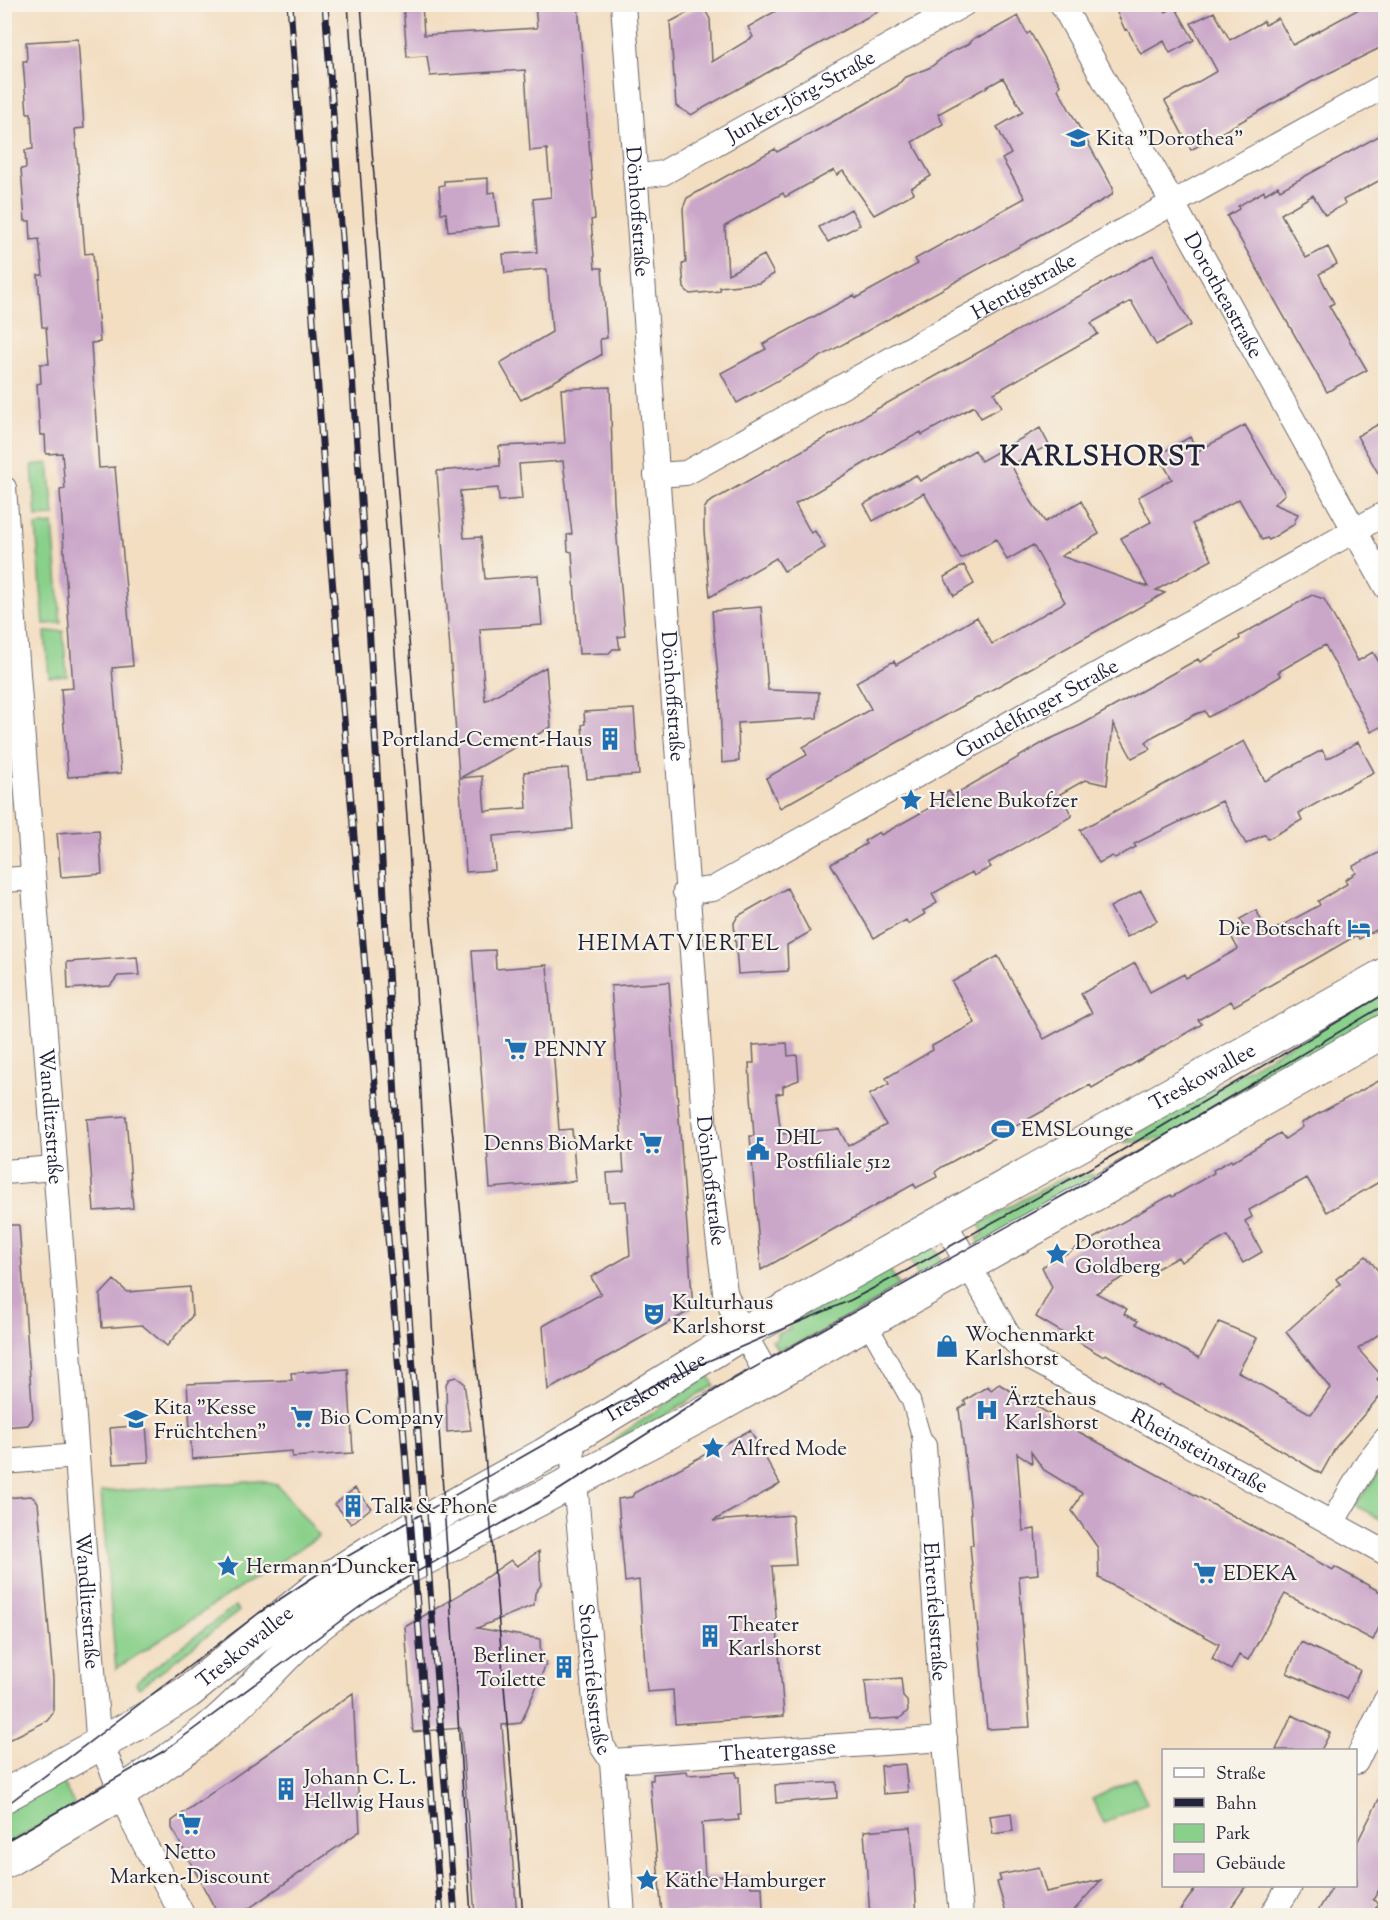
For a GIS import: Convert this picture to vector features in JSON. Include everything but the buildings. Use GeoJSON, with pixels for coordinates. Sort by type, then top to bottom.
{"type":"FeatureCollection","features":[{"type":"Feature","properties":{"kind":"main road","name":"Treskowallee"},"geometry":{"type":"LineString","coordinates":[[4,1796],[100,1744],[188,1692],[345,1568],[571,1438],[743,1333],[1386,974]]}},
{"type":"Feature","properties":{"kind":"main road","name":"Treskowallee"},"geometry":{"type":"LineString","coordinates":[[4,1862],[121,1794],[209,1730],[303,1638],[391,1576],[577,1482],[769,1378],[1386,1030]]}},
{"type":"Feature","properties":{"kind":"street","name":"Dönhoffstraße"},"geometry":{"type":"LineString","coordinates":[[623,4],[685,892],[705,1131],[728,1302],[769,1378]]}},
{"type":"Feature","properties":{"kind":"street","name":"Junker-Jörg-Straße"},"geometry":{"type":"LineString","coordinates":[[635,177],[663,173],[964,4]]}},
{"type":"Feature","properties":{"kind":"street","name":"Dorotheastraße"},"geometry":{"type":"LineString","coordinates":[[1062,4],[1386,586]]}},
{"type":"Feature","properties":{"kind":"street","name":"Hentigstraße"},"geometry":{"type":"LineString","coordinates":[[656,475],[686,473],[1386,85]]}},
{"type":"Feature","properties":{"kind":"street","name":"Wandlitzstraße"},"geometry":{"type":"LineString","coordinates":[[5,488],[11,671],[33,878],[95,1705],[100,1744]]}},
{"type":"Feature","properties":{"kind":"street","name":"Gundelfinger Straße"},"geometry":{"type":"LineString","coordinates":[[685,892],[713,888],[1386,513]]}},
{"type":"Feature","properties":{"kind":"street"},"geometry":{"type":"LineString","coordinates":[[4,880],[33,878]]}},
{"type":"Feature","properties":{"kind":"street"},"geometry":{"type":"LineString","coordinates":[[4,1172],[55,1168]]}},
{"type":"Feature","properties":{"kind":"street","name":"Rheinsteinstraße"},"geometry":{"type":"LineString","coordinates":[[943,1220],[1008,1335],[1033,1359],[1386,1553]]}},
{"type":"Feature","properties":{"kind":"street","name":"Ehrenfelsstraße"},"geometry":{"type":"LineString","coordinates":[[867,1323],[911,1401],[924,1446],[945,1739],[961,1916]]}},
{"type":"Feature","properties":{"kind":"street","name":"Stolzenfelsstraße"},"geometry":{"type":"LineString","coordinates":[[571,1438],[577,1482],[597,1724],[602,1746],[612,1761],[623,1916]]}},
{"type":"Feature","properties":{"kind":"street"},"geometry":{"type":"LineString","coordinates":[[1332,1523],[1367,1463],[1386,1439]]}},
{"type":"Feature","properties":{"kind":"street"},"geometry":{"type":"LineString","coordinates":[[4,1462],[77,1456]]}},
{"type":"Feature","properties":{"kind":"street"},"geometry":{"type":"LineString","coordinates":[[1357,1760],[1386,1700]]}},
{"type":"Feature","properties":{"kind":"street","name":"Theatergasse"},"geometry":{"type":"LineString","coordinates":[[612,1761],[945,1739]]}},
{"type":"Feature","properties":{"kind":"street"},"geometry":{"type":"LineString","coordinates":[[100,1744],[144,1843],[183,1916]]}},
{"type":"Feature","properties":{"kind":"street"},"geometry":{"type":"LineString","coordinates":[[1271,1916],[1289,1887]]}},
{"type":"Feature","properties":{"kind":"green space"},"geometry":{"type":"Polygon","coordinates":[[[49,463],[54,516],[36,517],[32,465],[49,463]]]}},
{"type":"Feature","properties":{"kind":"green space"},"geometry":{"type":"Polygon","coordinates":[[[53,524],[61,623],[44,624],[36,526],[53,524]]]}},
{"type":"Feature","properties":{"kind":"green space"},"geometry":{"type":"Polygon","coordinates":[[[63,631],[67,676],[49,677],[45,632],[63,631]]]}},
{"type":"Feature","properties":{"kind":"green space"},"geometry":{"type":"Polygon","coordinates":[[[1385,989],[1385,1013],[1171,1138],[1121,1143],[1385,989]]]}},
{"type":"Feature","properties":{"kind":"green space"},"geometry":{"type":"Polygon","coordinates":[[[1107,1174],[981,1246],[977,1238],[984,1234],[979,1224],[1064,1177],[1107,1174]]]}},
{"type":"Feature","properties":{"kind":"green space"},"geometry":{"type":"Polygon","coordinates":[[[930,1246],[936,1250],[945,1267],[921,1281],[906,1254],[930,1246]]]}},
{"type":"Feature","properties":{"kind":"green space"},"geometry":{"type":"Polygon","coordinates":[[[887,1265],[901,1289],[788,1351],[785,1346],[778,1350],[772,1341],[778,1338],[776,1334],[790,1329],[788,1323],[887,1265]]]}},
{"type":"Feature","properties":{"kind":"green space"},"geometry":{"type":"Polygon","coordinates":[[[709,1375],[714,1385],[610,1451],[608,1448],[616,1438],[709,1375]]]}},
{"type":"Feature","properties":{"kind":"green space"},"geometry":{"type":"Polygon","coordinates":[[[1385,1465],[1385,1522],[1355,1505],[1385,1465]]]}},
{"type":"Feature","properties":{"kind":"green space"},"geometry":{"type":"Polygon","coordinates":[[[260,1481],[277,1485],[319,1536],[116,1669],[101,1492],[260,1481]]]}},
{"type":"Feature","properties":{"kind":"green space"},"geometry":{"type":"Polygon","coordinates":[[[235,1606],[239,1611],[139,1688],[136,1684],[138,1680],[235,1606]]]}},
{"type":"Feature","properties":{"kind":"green space"},"geometry":{"type":"Polygon","coordinates":[[[1135,1778],[1147,1803],[1104,1823],[1092,1799],[1135,1778]]]}},
{"type":"Feature","properties":{"kind":"green space"},"geometry":{"type":"Polygon","coordinates":[[[61,1779],[75,1806],[5,1845],[4,1811],[61,1779]]]}},
{"type":"Feature","properties":{"kind":"tram line"},"geometry":{"type":"LineString","coordinates":[[348,4],[409,845],[432,1323],[471,1916]]}},
{"type":"Feature","properties":{"kind":"tram line"},"geometry":{"type":"LineString","coordinates":[[361,4],[428,891],[484,1443],[523,1916]]}},
{"type":"Feature","properties":{"kind":"tram line"},"geometry":{"type":"LineString","coordinates":[[4,1807],[259,1613],[327,1568],[585,1421],[666,1379],[851,1300],[904,1272],[1119,1152],[1386,993]]}},
{"type":"Feature","properties":{"kind":"tram line"},"geometry":{"type":"LineString","coordinates":[[4,1842],[164,1751],[373,1597],[548,1497],[723,1385],[1073,1190],[1386,1004]]}},
{"type":"Feature","properties":{"kind":"railway"},"geometry":{"type":"LineString","coordinates":[[290,4],[331,566],[393,1296],[441,1916]]}},
{"type":"Feature","properties":{"kind":"railway"},"geometry":{"type":"LineString","coordinates":[[325,4],[366,569],[402,1225],[455,1916]]}},
{"type":"Feature","properties":{"kind":"place","name":"Kita \"Dorothea\""},"geometry":{"type":"Point","coordinates":[1078,138]}},
{"type":"Feature","properties":{"kind":"place","name":"Portland-Cement-Haus"},"geometry":{"type":"Point","coordinates":[610,739]}},
{"type":"Feature","properties":{"kind":"place","name":"Helene Bukofzer"},"geometry":{"type":"Point","coordinates":[911,800]}},
{"type":"Feature","properties":{"kind":"place","name":"Die Botschaft"},"geometry":{"type":"Point","coordinates":[1359,928]}},
{"type":"Feature","properties":{"kind":"place","name":"PENNY"},"geometry":{"type":"Point","coordinates":[516,1049]}},
{"type":"Feature","properties":{"kind":"place","name":"EMSLounge"},"geometry":{"type":"Point","coordinates":[1003,1129]}},
{"type":"Feature","properties":{"kind":"place","name":"Denns BioMarkt"},"geometry":{"type":"Point","coordinates":[651,1143]}},
{"type":"Feature","properties":{"kind":"place","name":"DHL Postfiliale 512"},"geometry":{"type":"Point","coordinates":[758,1149]}},
{"type":"Feature","properties":{"kind":"place","name":"Dorothea Goldberg"},"geometry":{"type":"Point","coordinates":[1057,1254]}},
{"type":"Feature","properties":{"kind":"place","name":"Kulturhaus Karlshorst"},"geometry":{"type":"Point","coordinates":[654,1314]}},
{"type":"Feature","properties":{"kind":"place","name":"Wochenmarkt Karlshorst"},"geometry":{"type":"Point","coordinates":[947,1346]}},
{"type":"Feature","properties":{"kind":"place","name":"Ärztehaus Karlshorst"},"geometry":{"type":"Point","coordinates":[987,1410]}},
{"type":"Feature","properties":{"kind":"place","name":"Bio Company"},"geometry":{"type":"Point","coordinates":[302,1417]}},
{"type":"Feature","properties":{"kind":"place","name":"Kita \"Kesse Früchtchen\""},"geometry":{"type":"Point","coordinates":[136,1419]}},
{"type":"Feature","properties":{"kind":"place","name":"Alfred Mode"},"geometry":{"type":"Point","coordinates":[713,1448]}},
{"type":"Feature","properties":{"kind":"place","name":"Talk & Phone"},"geometry":{"type":"Point","coordinates":[353,1506]}},
{"type":"Feature","properties":{"kind":"place","name":"Hermann Duncker"},"geometry":{"type":"Point","coordinates":[228,1566]}},
{"type":"Feature","properties":{"kind":"place","name":"EDEKA"},"geometry":{"type":"Point","coordinates":[1205,1573]}},
{"type":"Feature","properties":{"kind":"place","name":"Theater Karlshorst"},"geometry":{"type":"Point","coordinates":[710,1636]}},
{"type":"Feature","properties":{"kind":"place","name":"Berliner Toilette"},"geometry":{"type":"Point","coordinates":[564,1667]}},
{"type":"Feature","properties":{"kind":"place","name":"Johann C. L. Hellwig Haus"},"geometry":{"type":"Point","coordinates":[286,1789]}},
{"type":"Feature","properties":{"kind":"place","name":"Netto Marken-Discount"},"geometry":{"type":"Point","coordinates":[190,1824]}},
{"type":"Feature","properties":{"kind":"place","name":"Käthe Hamburger"},"geometry":{"type":"Point","coordinates":[647,1880]}},
{"type":"Feature","properties":{"kind":"district","name":"KARLSHORST"},"geometry":{"type":"Point","coordinates":[1103,456]}},
{"type":"Feature","properties":{"kind":"district","name":"HEIMATVIERTEL"},"geometry":{"type":"Point","coordinates":[679,942]}}]}
